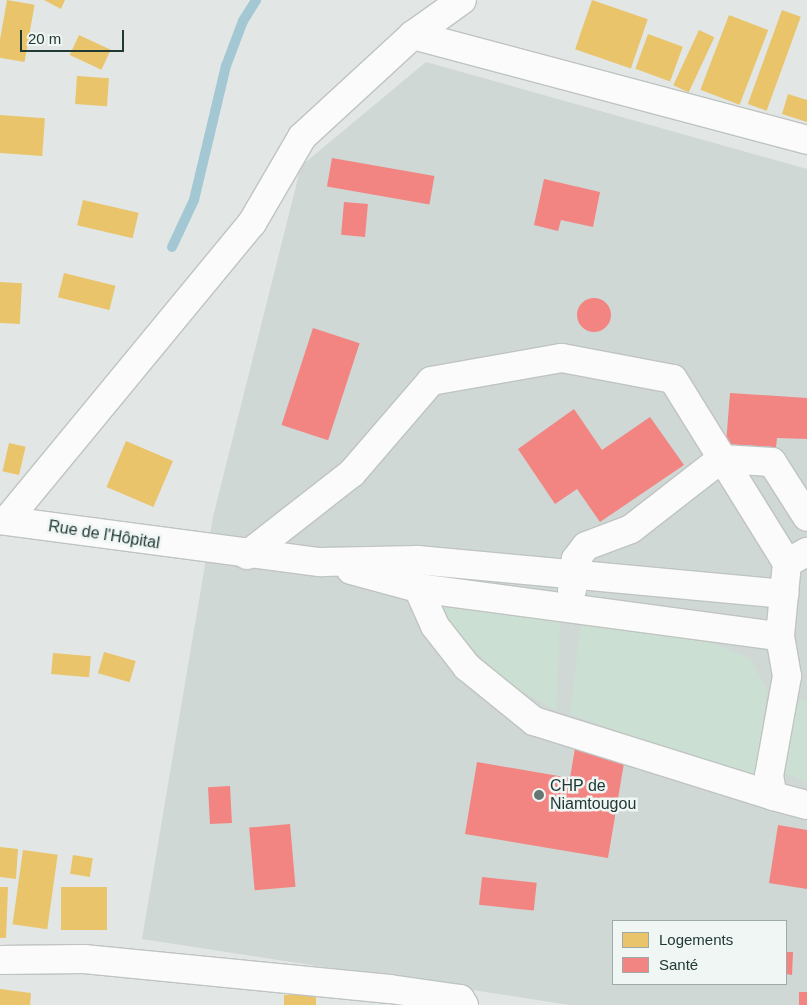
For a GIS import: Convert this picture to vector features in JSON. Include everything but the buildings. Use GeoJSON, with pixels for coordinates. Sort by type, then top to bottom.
{"type":"FeatureCollection","features":[{"type":"Feature","properties":{"kind":"street"},"geometry":{"type":"LineString","coordinates":[[3,520],[252,223],[302,137],[413,35],[462,0]]}},
{"type":"Feature","properties":{"kind":"street"},"geometry":{"type":"LineString","coordinates":[[413,35],[807,140]]}},
{"type":"Feature","properties":{"kind":"street"},"geometry":{"type":"LineString","coordinates":[[247,555],[352,473],[431,381],[562,358],[673,379],[721,459],[797,558],[784,594],[780,636],[797,678],[775,724],[769,776],[774,796]]}},
{"type":"Feature","properties":{"kind":"street"},"geometry":{"type":"LineString","coordinates":[[570,609],[576,559],[586,546],[631,529],[721,459],[772,462],[807,517]]}},
{"type":"Feature","properties":{"kind":"street","name":"Rue de l'Hôpital"},"geometry":{"type":"LineString","coordinates":[[3,520],[208,551],[321,562]]}},
{"type":"Feature","properties":{"kind":"street"},"geometry":{"type":"LineString","coordinates":[[321,562],[418,560],[574,572],[784,594]]}},
{"type":"Feature","properties":{"kind":"street"},"geometry":{"type":"LineString","coordinates":[[321,562],[418,588],[780,636]]}},
{"type":"Feature","properties":{"kind":"street"},"geometry":{"type":"LineString","coordinates":[[418,588],[435,626],[468,666],[534,721],[807,805]]}},
{"type":"Feature","properties":{"kind":"street"},"geometry":{"type":"LineString","coordinates":[[0,960],[84,959],[390,990],[460,999],[464,1005]]}},
{"type":"Feature","properties":{"kind":"shaded area"},"geometry":{"type":"Polygon","coordinates":[[[426,62],[807,169],[807,1005],[570,1005],[142,939],[213,517],[301,166],[426,62]]]}},
{"type":"Feature","properties":{"kind":"green space"},"geometry":{"type":"Polygon","coordinates":[[[438,604],[560,619],[556,710],[506,682],[451,625],[438,604]]]}},
{"type":"Feature","properties":{"kind":"green space"},"geometry":{"type":"Polygon","coordinates":[[[581,623],[698,638],[749,658],[767,689],[756,779],[570,714],[581,623]]]}},
{"type":"Feature","properties":{"kind":"green space"},"geometry":{"type":"Polygon","coordinates":[[[802,700],[807,701],[807,782],[783,772],[791,705],[802,700]]]}},
{"type":"Feature","properties":{"kind":"waterway"},"geometry":{"type":"LineString","coordinates":[[172,247],[194,200],[226,66],[243,21],[256,0]]}},
{"type":"Feature","properties":{"kind":"place","name":"CHP de Niamtougou"},"geometry":{"type":"Point","coordinates":[539,795]}}]}
